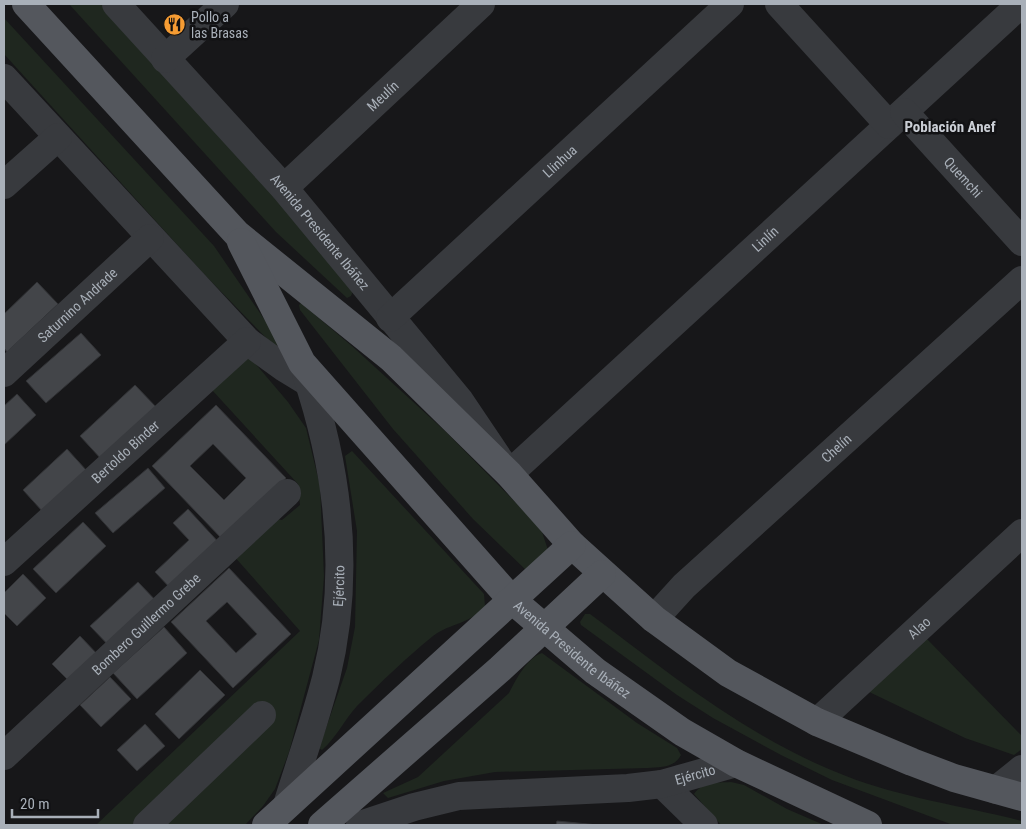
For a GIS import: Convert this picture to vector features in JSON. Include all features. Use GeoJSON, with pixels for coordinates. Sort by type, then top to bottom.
{"type":"FeatureCollection","features":[{"type":"Feature","properties":{"kind":"main road","name":"Avenida Presidente Ibáñez"},"geometry":{"type":"LineString","coordinates":[[26,4],[237,234],[391,358],[509,474],[572,545],[654,620],[728,673],[817,722],[912,762],[1022,797]]}},
{"type":"Feature","properties":{"kind":"main road","name":"Avenida Presidente Ibáñez"},"geometry":{"type":"LineString","coordinates":[[237,234],[306,373],[334,398],[512,600],[543,629],[623,692],[736,763],[868,825]]}},
{"type":"Feature","properties":{"kind":"main road","name":"Ejército"},"geometry":{"type":"LineString","coordinates":[[266,825],[572,545]]}},
{"type":"Feature","properties":{"kind":"main road"},"geometry":{"type":"LineString","coordinates":[[322,825],[543,629],[602,574]]}},
{"type":"Feature","properties":{"kind":"street","name":"Avenida Presidente Ibáñez"},"geometry":{"type":"LineString","coordinates":[[116,4],[284,188],[460,401],[509,474]]}},
{"type":"Feature","properties":{"kind":"street"},"geometry":{"type":"LineString","coordinates":[[165,59],[226,4]]}},
{"type":"Feature","properties":{"kind":"street","name":"Meulín"},"geometry":{"type":"LineString","coordinates":[[284,188],[481,4]]}},
{"type":"Feature","properties":{"kind":"street","name":"Llinhua"},"geometry":{"type":"LineString","coordinates":[[390,318],[730,4]]}},
{"type":"Feature","properties":{"kind":"street","name":"Quemchi"},"geometry":{"type":"LineString","coordinates":[[779,4],[1022,242]]}},
{"type":"Feature","properties":{"kind":"street","name":"Linlín"},"geometry":{"type":"LineString","coordinates":[[509,474],[1021,4]]}},
{"type":"Feature","properties":{"kind":"street","name":"Avenida Presidente Ibáñez"},"geometry":{"type":"LineString","coordinates":[[4,78],[247,342],[306,373]]}},
{"type":"Feature","properties":{"kind":"street"},"geometry":{"type":"LineString","coordinates":[[4,186],[58,137]]}},
{"type":"Feature","properties":{"kind":"street","name":"Saturnino Andrade"},"geometry":{"type":"LineString","coordinates":[[4,373],[150,238]]}},
{"type":"Feature","properties":{"kind":"street","name":"Chelín"},"geometry":{"type":"LineString","coordinates":[[654,620],[684,586],[1022,280]]}},
{"type":"Feature","properties":{"kind":"street","name":"Bertoldo Binder"},"geometry":{"type":"LineString","coordinates":[[4,562],[247,342]]}},
{"type":"Feature","properties":{"kind":"street","name":"Ejército"},"geometry":{"type":"LineString","coordinates":[[287,805],[326,676],[339,582],[339,526],[334,478],[306,373]]}},
{"type":"Feature","properties":{"kind":"street","name":"Bombero Guillermo Grebe"},"geometry":{"type":"LineString","coordinates":[[4,756],[287,493]]}},
{"type":"Feature","properties":{"kind":"street","name":"Alao"},"geometry":{"type":"LineString","coordinates":[[817,722],[1022,533]]}},
{"type":"Feature","properties":{"kind":"street"},"geometry":{"type":"LineString","coordinates":[[147,825],[262,716]]}},
{"type":"Feature","properties":{"kind":"street","name":"Ejército"},"geometry":{"type":"LineString","coordinates":[[367,824],[414,807],[459,796],[628,788],[662,784],[736,763]]}},
{"type":"Feature","properties":{"kind":"street"},"geometry":{"type":"LineString","coordinates":[[996,790],[1022,769]]}},
{"type":"Feature","properties":{"kind":"street"},"geometry":{"type":"LineString","coordinates":[[662,784],[704,825]]}},
{"type":"Feature","properties":{"kind":"shaded area"},"geometry":{"type":"Polygon","coordinates":[[[69,4],[101,4],[309,234],[353,291],[351,296],[347,298],[276,232],[69,4]]]}},
{"type":"Feature","properties":{"kind":"shaded area"},"geometry":{"type":"Polygon","coordinates":[[[4,18],[214,246],[275,335],[278,346],[274,346],[202,272],[4,54],[4,18]]]}},
{"type":"Feature","properties":{"kind":"shaded area"},"geometry":{"type":"Polygon","coordinates":[[[301,303],[353,347],[445,431],[533,520],[542,532],[548,550],[527,571],[473,519],[393,429],[300,310],[299,305],[301,303]]]}},
{"type":"Feature","properties":{"kind":"shaded area"},"geometry":{"type":"Polygon","coordinates":[[[248,355],[288,402],[306,428],[320,486],[324,576],[319,640],[289,752],[275,789],[263,806],[245,825],[96,825],[300,631],[233,555],[269,518],[282,520],[300,505],[298,484],[212,390],[248,355]]]}},
{"type":"Feature","properties":{"kind":"shaded area"},"geometry":{"type":"Polygon","coordinates":[[[352,451],[484,594],[485,606],[467,620],[446,628],[433,636],[414,652],[357,706],[332,740],[322,750],[319,748],[347,668],[355,627],[357,531],[345,456],[352,451]]]}},
{"type":"Feature","properties":{"kind":"shaded area"},"geometry":{"type":"Polygon","coordinates":[[[585,614],[590,614],[650,660],[744,725],[811,761],[867,784],[1022,821],[1022,825],[953,825],[832,780],[713,718],[677,695],[581,625],[580,622],[585,614]]]}},
{"type":"Feature","properties":{"kind":"shaded area"},"geometry":{"type":"Polygon","coordinates":[[[925,637],[1022,736],[1022,749],[1014,755],[965,738],[863,689],[925,637]]]}},
{"type":"Feature","properties":{"kind":"shaded area"},"geometry":{"type":"Polygon","coordinates":[[[542,653],[637,723],[677,748],[681,755],[678,759],[671,765],[657,767],[495,772],[444,781],[388,798],[383,793],[418,777],[509,693],[527,664],[542,653]]]}},
{"type":"Feature","properties":{"kind":"shaded area"},"geometry":{"type":"Polygon","coordinates":[[[731,782],[744,785],[787,809],[824,825],[721,825],[694,794],[706,785],[731,782]]]}},
{"type":"Feature","properties":{"kind":"building"},"geometry":{"type":"Polygon","coordinates":[[[37,282],[58,304],[7,352],[4,348],[4,314],[37,282]]]}},
{"type":"Feature","properties":{"kind":"building"},"geometry":{"type":"Polygon","coordinates":[[[81,333],[101,355],[46,403],[26,381],[81,333]]]}},
{"type":"Feature","properties":{"kind":"building"},"geometry":{"type":"Polygon","coordinates":[[[135,385],[158,409],[102,460],[80,436],[135,385]]]}},
{"type":"Feature","properties":{"kind":"building"},"geometry":{"type":"Polygon","coordinates":[[[17,394],[36,415],[4,445],[4,406],[17,394]]]}},
{"type":"Feature","properties":{"kind":"building"},"geometry":{"type":"Polygon","coordinates":[[[216,405],[286,478],[222,539],[152,466],[216,405]],[[213,444],[190,466],[224,500],[246,478],[213,444]]]}},
{"type":"Feature","properties":{"kind":"building"},"geometry":{"type":"Polygon","coordinates":[[[67,449],[87,471],[43,512],[23,490],[67,449]]]}},
{"type":"Feature","properties":{"kind":"building"},"geometry":{"type":"Polygon","coordinates":[[[148,468],[165,488],[113,533],[95,513],[148,468]]]}},
{"type":"Feature","properties":{"kind":"building"},"geometry":{"type":"Polygon","coordinates":[[[188,509],[222,546],[173,591],[155,572],[189,540],[173,523],[188,509]]]}},
{"type":"Feature","properties":{"kind":"building"},"geometry":{"type":"Polygon","coordinates":[[[83,522],[106,546],[56,593],[33,569],[83,522]]]}},
{"type":"Feature","properties":{"kind":"building"},"geometry":{"type":"Polygon","coordinates":[[[229,568],[291,634],[233,688],[171,622],[229,568]],[[227,602],[206,621],[236,653],[257,634],[227,602]]]}},
{"type":"Feature","properties":{"kind":"building"},"geometry":{"type":"Polygon","coordinates":[[[23,574],[46,598],[17,626],[4,613],[4,593],[23,574]]]}},
{"type":"Feature","properties":{"kind":"building"},"geometry":{"type":"Polygon","coordinates":[[[138,582],[160,605],[113,650],[90,626],[138,582]]]}},
{"type":"Feature","properties":{"kind":"building"},"geometry":{"type":"Polygon","coordinates":[[[164,627],[187,653],[137,699],[113,673],[164,627]]]}},
{"type":"Feature","properties":{"kind":"building"},"geometry":{"type":"Polygon","coordinates":[[[80,636],[100,657],[72,684],[52,664],[80,636]]]}},
{"type":"Feature","properties":{"kind":"building"},"geometry":{"type":"Polygon","coordinates":[[[200,670],[225,695],[179,739],[155,714],[200,670]]]}},
{"type":"Feature","properties":{"kind":"building"},"geometry":{"type":"Polygon","coordinates":[[[110,677],[131,699],[101,727],[80,705],[110,677]]]}},
{"type":"Feature","properties":{"kind":"building"},"geometry":{"type":"Polygon","coordinates":[[[145,724],[165,746],[137,771],[117,750],[145,724]]]}},
{"type":"Feature","properties":{"kind":"building"},"geometry":{"type":"Polygon","coordinates":[[[557,821],[598,825],[556,825],[557,821]]]}},
{"type":"Feature","properties":{"kind":"place","name":"Pollo a las Brasas"},"geometry":{"type":"Point","coordinates":[175,25]}},
{"type":"Feature","properties":{"kind":"district","name":"Población Anef"},"geometry":{"type":"Point","coordinates":[950,127]}}]}
